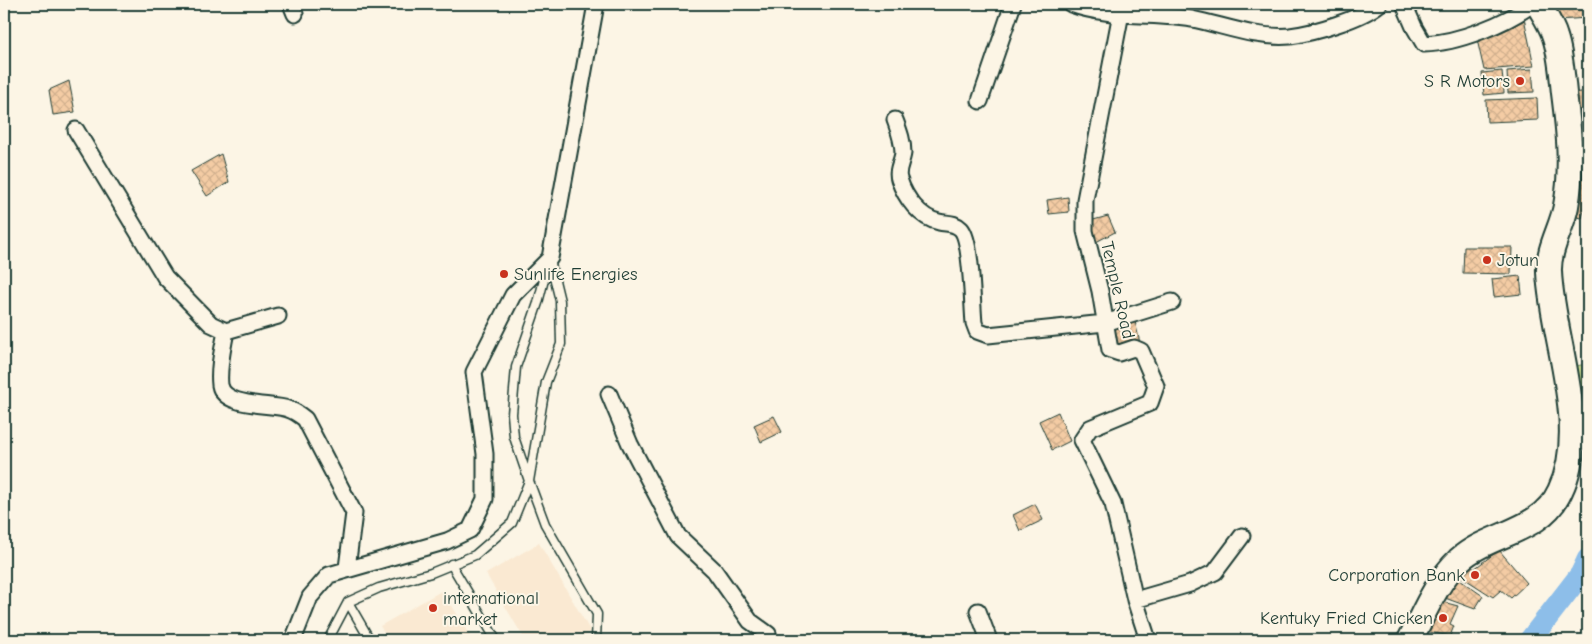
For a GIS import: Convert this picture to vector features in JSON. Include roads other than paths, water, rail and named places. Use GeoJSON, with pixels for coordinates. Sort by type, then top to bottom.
{"type":"FeatureCollection","features":[{"type":"Feature","properties":{"kind":"main road"},"geometry":{"type":"LineString","coordinates":[[1410,640],[1435,590],[1460,560],[1484,545],[1524,527],[1549,508],[1560,491],[1566,474],[1572,445],[1570,396],[1551,296],[1549,269],[1553,244],[1565,208],[1571,146],[1555,36],[1538,4]]}},
{"type":"Feature","properties":{"kind":"street"},"geometry":{"type":"LineString","coordinates":[[293,640],[310,598],[329,575],[347,568],[447,541],[470,530],[485,499],[485,454],[474,372],[513,295],[550,258],[596,4]]}},
{"type":"Feature","properties":{"kind":"street"},"geometry":{"type":"LineString","coordinates":[[980,101],[1013,4]]}},
{"type":"Feature","properties":{"kind":"street"},"geometry":{"type":"LineString","coordinates":[[1071,4],[1091,10],[1191,19],[1268,35],[1290,36],[1358,16],[1379,4]]}},
{"type":"Feature","properties":{"kind":"street"},"geometry":{"type":"LineString","coordinates":[[1404,4],[1424,44],[1456,38],[1500,22],[1516,16],[1532,4]]}},
{"type":"Feature","properties":{"kind":"street","name":"Temple Road"},"geometry":{"type":"LineString","coordinates":[[1121,13],[1085,200],[1085,231],[1110,350],[1119,353],[1134,348],[1141,352],[1156,386],[1150,403],[1090,428],[1082,440],[1113,504],[1135,600],[1148,640]]}},
{"type":"Feature","properties":{"kind":"street"},"geometry":{"type":"LineString","coordinates":[[895,120],[901,135],[903,155],[898,168],[899,179],[916,209],[939,222],[953,223],[961,229],[967,244],[974,323],[977,331],[988,335],[1105,323],[1172,302]]}},
{"type":"Feature","properties":{"kind":"street"},"geometry":{"type":"LineString","coordinates":[[76,130],[165,277],[211,324],[226,331],[278,316]]}},
{"type":"Feature","properties":{"kind":"street"},"geometry":{"type":"LineString","coordinates":[[226,331],[220,368],[220,386],[225,396],[234,400],[288,409],[298,414],[304,420],[331,468],[342,494],[354,513],[347,568]]}},
{"type":"Feature","properties":{"kind":"street"},"geometry":{"type":"LineString","coordinates":[[609,394],[630,444],[678,536],[714,570],[750,621],[768,634],[767,640]]}},
{"type":"Feature","properties":{"kind":"street"},"geometry":{"type":"LineString","coordinates":[[1135,600],[1190,584],[1214,572],[1232,552],[1242,536]]}},
{"type":"Feature","properties":{"kind":"street"},"geometry":{"type":"LineString","coordinates":[[978,612],[989,640]]}},
{"type":"Feature","properties":{"kind":"lane"},"geometry":{"type":"LineString","coordinates":[[328,640],[348,602],[379,588],[475,555],[512,523],[529,481],[546,382],[561,344],[560,301],[550,258]]}},
{"type":"Feature","properties":{"kind":"lane"},"geometry":{"type":"LineString","coordinates":[[550,258],[538,303],[516,367],[512,414],[514,437],[546,524],[597,614],[596,640]]}},
{"type":"Feature","properties":{"kind":"lane"},"geometry":{"type":"LineString","coordinates":[[451,564],[496,640]]}},
{"type":"Feature","properties":{"kind":"lane"},"geometry":{"type":"LineString","coordinates":[[348,602],[370,640]]}},
{"type":"Feature","properties":{"kind":"waterway"},"geometry":{"type":"LineString","coordinates":[[1530,640],[1581,574],[1588,559]]}},
{"type":"Feature","properties":{"kind":"place","name":"S R Motors"},"geometry":{"type":"Point","coordinates":[1520,81]}},
{"type":"Feature","properties":{"kind":"place","name":"Jotun"},"geometry":{"type":"Point","coordinates":[1487,260]}},
{"type":"Feature","properties":{"kind":"place","name":"Sunlife Energies"},"geometry":{"type":"Point","coordinates":[504,274]}},
{"type":"Feature","properties":{"kind":"place","name":"Corporation Bank"},"geometry":{"type":"Point","coordinates":[1475,575]}},
{"type":"Feature","properties":{"kind":"place","name":"international market"},"geometry":{"type":"Point","coordinates":[433,608]}},
{"type":"Feature","properties":{"kind":"place","name":"Kentuky Fried Chicken"},"geometry":{"type":"Point","coordinates":[1443,618]}}]}
